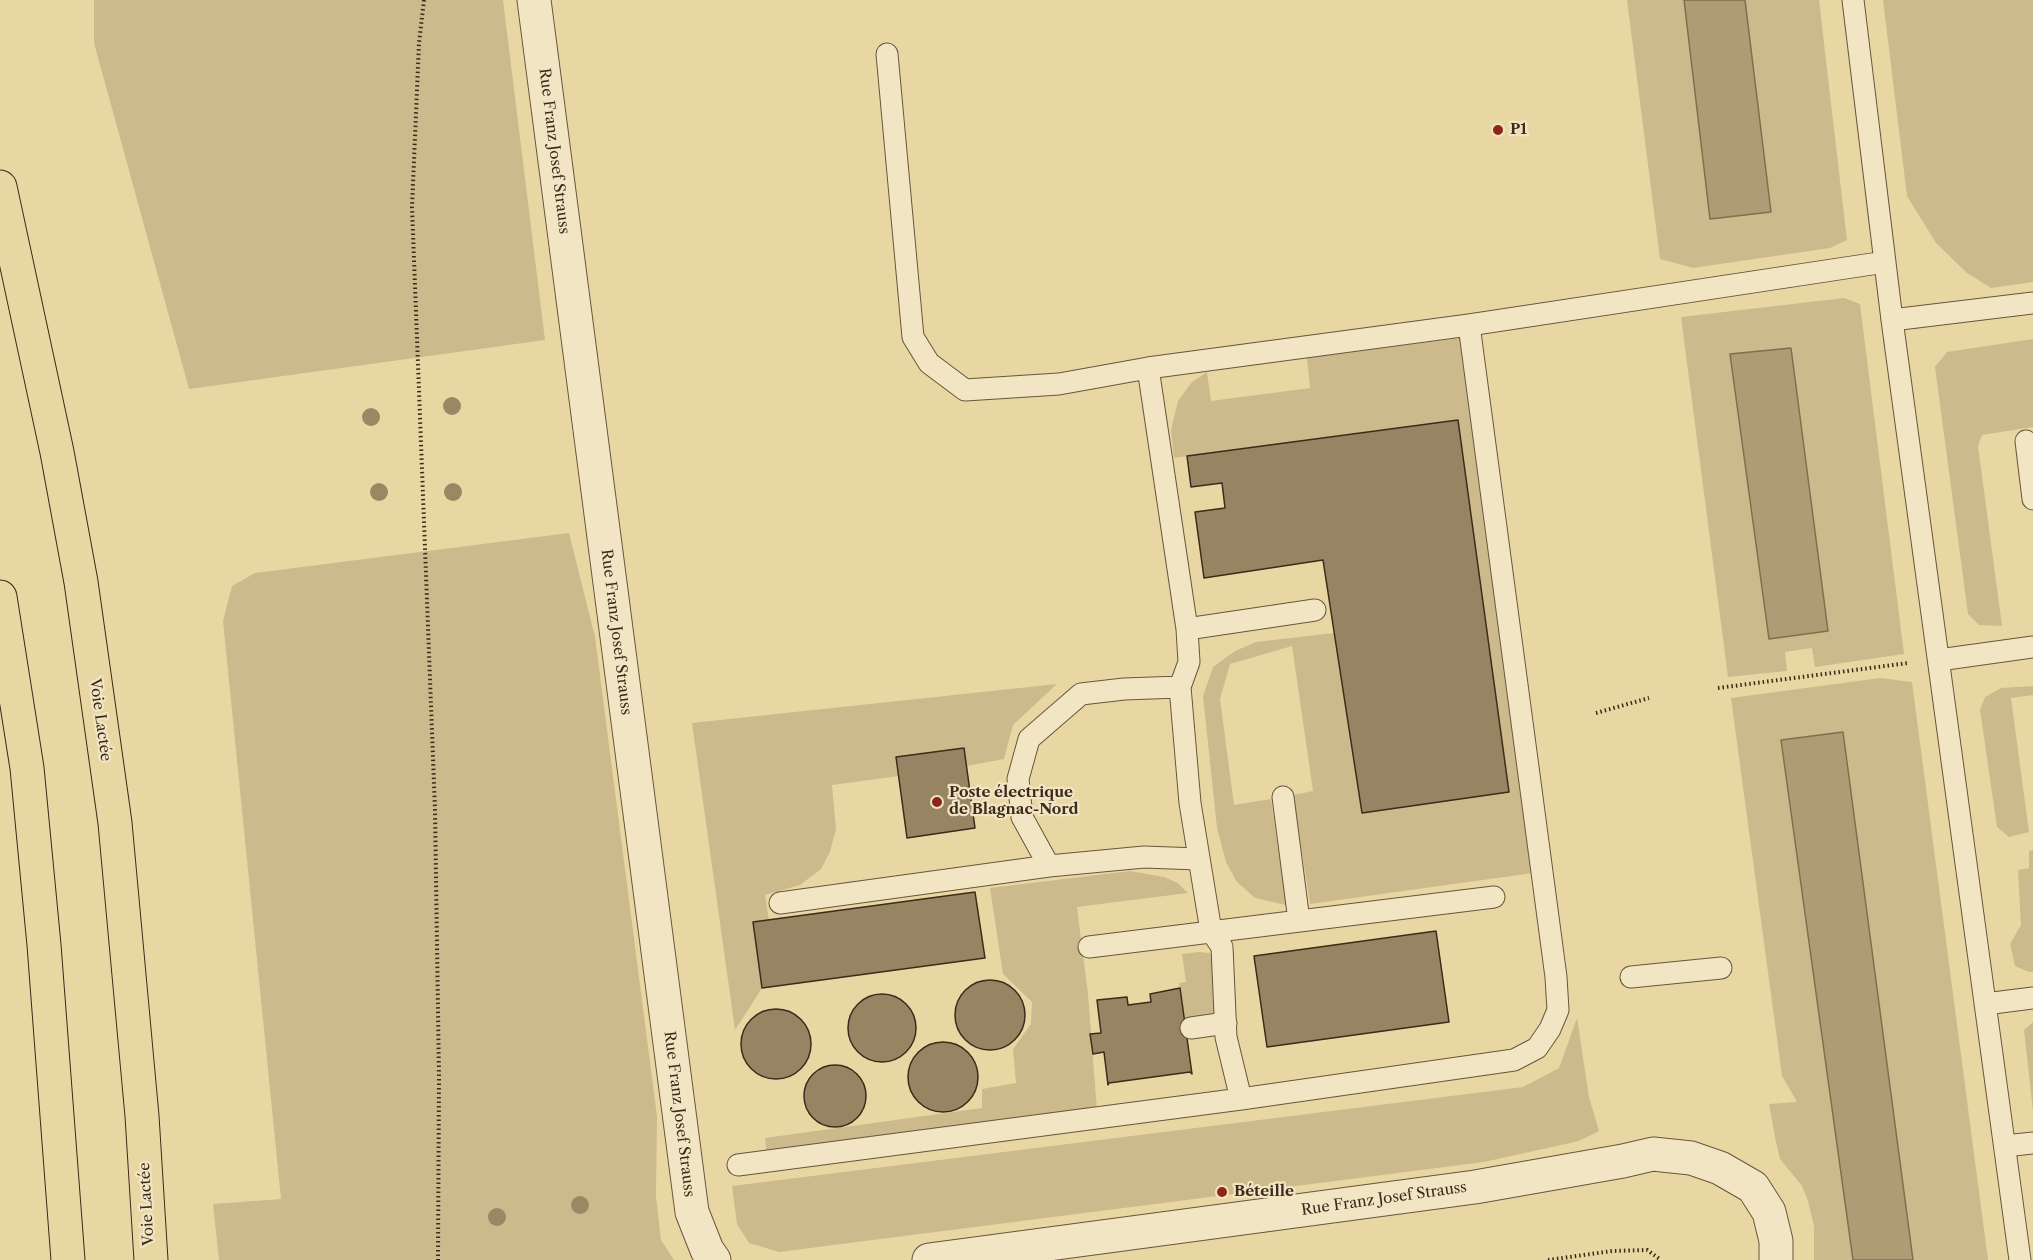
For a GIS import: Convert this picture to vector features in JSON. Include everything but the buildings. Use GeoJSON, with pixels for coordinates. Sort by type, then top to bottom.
{"type":"FeatureCollection","features":[{"type":"Feature","properties":{"kind":"highway","name":"Voie Lactée"},"geometry":{"type":"LineString","coordinates":[[0,187],[57,452],[81,582],[115,823],[142,1116],[151,1260]]}},
{"type":"Feature","properties":{"kind":"highway"},"geometry":{"type":"LineString","coordinates":[[0,597],[27,768],[44,945],[66,1253]]}},
{"type":"Feature","properties":{"kind":"highway"},"geometry":{"type":"LineString","coordinates":[[142,1116],[165,1260]]}},
{"type":"Feature","properties":{"kind":"street","name":"Rue Franz Josef Strauss"},"geometry":{"type":"LineString","coordinates":[[534,0],[692,1212],[707,1250],[714,1260]]}},
{"type":"Feature","properties":{"kind":"street","name":"Rue Franz Josef Strauss"},"geometry":{"type":"LineString","coordinates":[[929,1260],[1475,1187],[1653,1154],[1691,1158],[1720,1167],[1753,1188],[1769,1212],[1776,1241],[1776,1260]]}},
{"type":"Feature","properties":{"kind":"lane"},"geometry":{"type":"LineString","coordinates":[[1853,0],[1892,320],[2020,1260]]}},
{"type":"Feature","properties":{"kind":"lane"},"geometry":{"type":"LineString","coordinates":[[887,54],[913,337],[928,363],[965,390],[1059,384],[1149,368],[1469,325],[1885,262]]}},
{"type":"Feature","properties":{"kind":"lane"},"geometry":{"type":"LineString","coordinates":[[1892,320],[2033,303]]}},
{"type":"Feature","properties":{"kind":"lane"},"geometry":{"type":"LineString","coordinates":[[738,1165],[1241,1099],[1514,1060],[1537,1048],[1550,1029],[1558,1010],[1556,977],[1469,325]]}},
{"type":"Feature","properties":{"kind":"lane"},"geometry":{"type":"LineString","coordinates":[[1149,368],[1187,629],[1189,662],[1180,687],[1190,803],[1210,931],[1222,947],[1226,1037],[1241,1099]]}},
{"type":"Feature","properties":{"kind":"lane"},"geometry":{"type":"LineString","coordinates":[[2026,441],[2033,499]]}},
{"type":"Feature","properties":{"kind":"lane"},"geometry":{"type":"LineString","coordinates":[[1187,629],[1315,610]]}},
{"type":"Feature","properties":{"kind":"lane"},"geometry":{"type":"LineString","coordinates":[[1939,660],[2033,647]]}},
{"type":"Feature","properties":{"kind":"lane"},"geometry":{"type":"LineString","coordinates":[[1049,867],[1022,816],[1018,779],[1029,739],[1081,694],[1124,689],[1180,687]]}},
{"type":"Feature","properties":{"kind":"lane"},"geometry":{"type":"LineString","coordinates":[[1283,797],[1299,921]]}},
{"type":"Feature","properties":{"kind":"lane"},"geometry":{"type":"LineString","coordinates":[[780,903],[1049,867],[1144,857],[1198,859]]}},
{"type":"Feature","properties":{"kind":"lane"},"geometry":{"type":"LineString","coordinates":[[1089,946],[1494,897]]}},
{"type":"Feature","properties":{"kind":"lane"},"geometry":{"type":"LineString","coordinates":[[1631,977],[1721,968]]}},
{"type":"Feature","properties":{"kind":"lane"},"geometry":{"type":"LineString","coordinates":[[1985,1004],[2033,998]]}},
{"type":"Feature","properties":{"kind":"lane"},"geometry":{"type":"LineString","coordinates":[[1191,1028],[1226,1023]]}},
{"type":"Feature","properties":{"kind":"lane"},"geometry":{"type":"LineString","coordinates":[[2005,1146],[2033,1143]]}},
{"type":"Feature","properties":{"kind":"path"},"geometry":{"type":"LineString","coordinates":[[424,0],[419,43],[412,207],[435,822],[439,1077],[438,1260]]}},
{"type":"Feature","properties":{"kind":"path"},"geometry":{"type":"LineString","coordinates":[[1718,688],[1939,660]]}},
{"type":"Feature","properties":{"kind":"path"},"geometry":{"type":"LineString","coordinates":[[1596,712],[1649,698]]}},
{"type":"Feature","properties":{"kind":"path"},"geometry":{"type":"LineString","coordinates":[[1548,1260],[1612,1251],[1647,1250],[1660,1260]]}},
{"type":"Feature","properties":{"kind":"shaded area"},"geometry":{"type":"Polygon","coordinates":[[[94,0],[503,0],[545,340],[189,389],[94,43],[94,0]]]}},
{"type":"Feature","properties":{"kind":"shaded area"},"geometry":{"type":"Polygon","coordinates":[[[1627,0],[1684,0],[1711,219],[1771,211],[1745,0],[1819,0],[1847,240],[1830,248],[1693,268],[1660,259],[1627,0]]]}},
{"type":"Feature","properties":{"kind":"shaded area"},"geometry":{"type":"Polygon","coordinates":[[[1684,0],[1745,0],[1771,212],[1710,219],[1684,0]]]}},
{"type":"Feature","properties":{"kind":"shaded area"},"geometry":{"type":"Polygon","coordinates":[[[1883,0],[2033,0],[2033,282],[1991,288],[1967,273],[1936,243],[1907,196],[1883,0]]]}},
{"type":"Feature","properties":{"kind":"shaded area"},"geometry":{"type":"Polygon","coordinates":[[[1844,298],[1860,304],[1904,654],[1815,667],[1812,648],[1785,652],[1787,671],[1728,677],[1681,317],[1844,298]],[[1791,348],[1730,355],[1769,639],[1828,631],[1791,348]]]}},
{"type":"Feature","properties":{"kind":"shaded area"},"geometry":{"type":"Polygon","coordinates":[[[1461,338],[1533,873],[1310,904],[1293,795],[1313,791],[1292,646],[1230,664],[1220,699],[1234,805],[1271,799],[1286,905],[1255,898],[1237,882],[1226,862],[1217,828],[1203,696],[1213,667],[1235,651],[1256,642],[1334,633],[1362,813],[1508,792],[1458,420],[1174,458],[1171,430],[1178,401],[1192,382],[1207,372],[1211,401],[1310,388],[1307,358],[1461,338]]]}},
{"type":"Feature","properties":{"kind":"shaded area"},"geometry":{"type":"Polygon","coordinates":[[[2033,339],[2033,427],[1982,435],[1978,446],[2002,626],[1979,625],[1968,614],[1935,367],[1947,352],[2033,339]]]}},
{"type":"Feature","properties":{"kind":"shaded area"},"geometry":{"type":"Polygon","coordinates":[[[1791,348],[1828,631],[1769,639],[1730,354],[1791,348]]]}},
{"type":"Feature","properties":{"kind":"shaded area"},"geometry":{"type":"Polygon","coordinates":[[[569,533],[595,637],[657,1116],[656,1197],[661,1240],[674,1260],[219,1260],[213,1204],[281,1199],[223,621],[232,586],[255,573],[569,533]]]}},
{"type":"Feature","properties":{"kind":"shaded area"},"geometry":{"type":"Polygon","coordinates":[[[1880,678],[1912,682],[1988,1260],[1913,1260],[1843,732],[1781,741],[1853,1260],[1814,1260],[1814,1226],[1808,1201],[1802,1186],[1780,1159],[1775,1137],[1769,1104],[1797,1102],[1782,1076],[1731,698],[1880,678]]]}},
{"type":"Feature","properties":{"kind":"shaded area"},"geometry":{"type":"Polygon","coordinates":[[[1057,684],[1013,725],[1004,759],[967,766],[964,749],[899,776],[832,785],[836,829],[830,852],[821,869],[800,885],[765,895],[769,920],[753,922],[762,988],[735,1030],[692,723],[1057,684]]]}},
{"type":"Feature","properties":{"kind":"shaded area"},"geometry":{"type":"Polygon","coordinates":[[[2033,686],[2033,695],[2011,698],[2029,832],[2009,837],[1997,827],[1980,710],[1985,697],[2001,688],[2033,686]]]}},
{"type":"Feature","properties":{"kind":"shaded area"},"geometry":{"type":"Polygon","coordinates":[[[1843,732],[1913,1260],[1853,1260],[1781,740],[1843,732]]]}},
{"type":"Feature","properties":{"kind":"shaded area"},"geometry":{"type":"Polygon","coordinates":[[[2033,850],[2033,972],[2029,972],[2015,966],[2010,944],[2021,925],[2018,870],[2029,868],[2029,851],[2033,850]]]}},
{"type":"Feature","properties":{"kind":"shaded area"},"geometry":{"type":"Polygon","coordinates":[[[1130,871],[1164,877],[1178,883],[1188,893],[1077,907],[1088,994],[1097,1110],[767,1154],[765,1138],[982,1108],[982,1089],[1016,1083],[1013,1049],[1031,1024],[1032,1002],[1003,974],[990,888],[1130,871]]]}},
{"type":"Feature","properties":{"kind":"shaded area"},"geometry":{"type":"Polygon","coordinates":[[[1210,953],[1213,958],[1218,1011],[1210,1016],[1184,1020],[1179,983],[1186,982],[1182,954],[1210,953]]]}},
{"type":"Feature","properties":{"kind":"shaded area"},"geometry":{"type":"Polygon","coordinates":[[[1577,1018],[1589,1097],[1599,1131],[1579,1141],[1484,1162],[779,1252],[749,1243],[737,1224],[732,1186],[1523,1087],[1559,1068],[1577,1018]]]}},
{"type":"Feature","properties":{"kind":"shaded area"},"geometry":{"type":"Polygon","coordinates":[[[2033,1022],[2033,1111],[2024,1030],[2033,1022]]]}},
{"type":"Feature","properties":{"kind":"place","name":"P1"},"geometry":{"type":"Point","coordinates":[1498,130]}},
{"type":"Feature","properties":{"kind":"place","name":"Poste électrique de Blagnac-Nord"},"geometry":{"type":"Point","coordinates":[937,802]}},
{"type":"Feature","properties":{"kind":"place","name":"Béteille"},"geometry":{"type":"Point","coordinates":[1222,1192]}}]}
